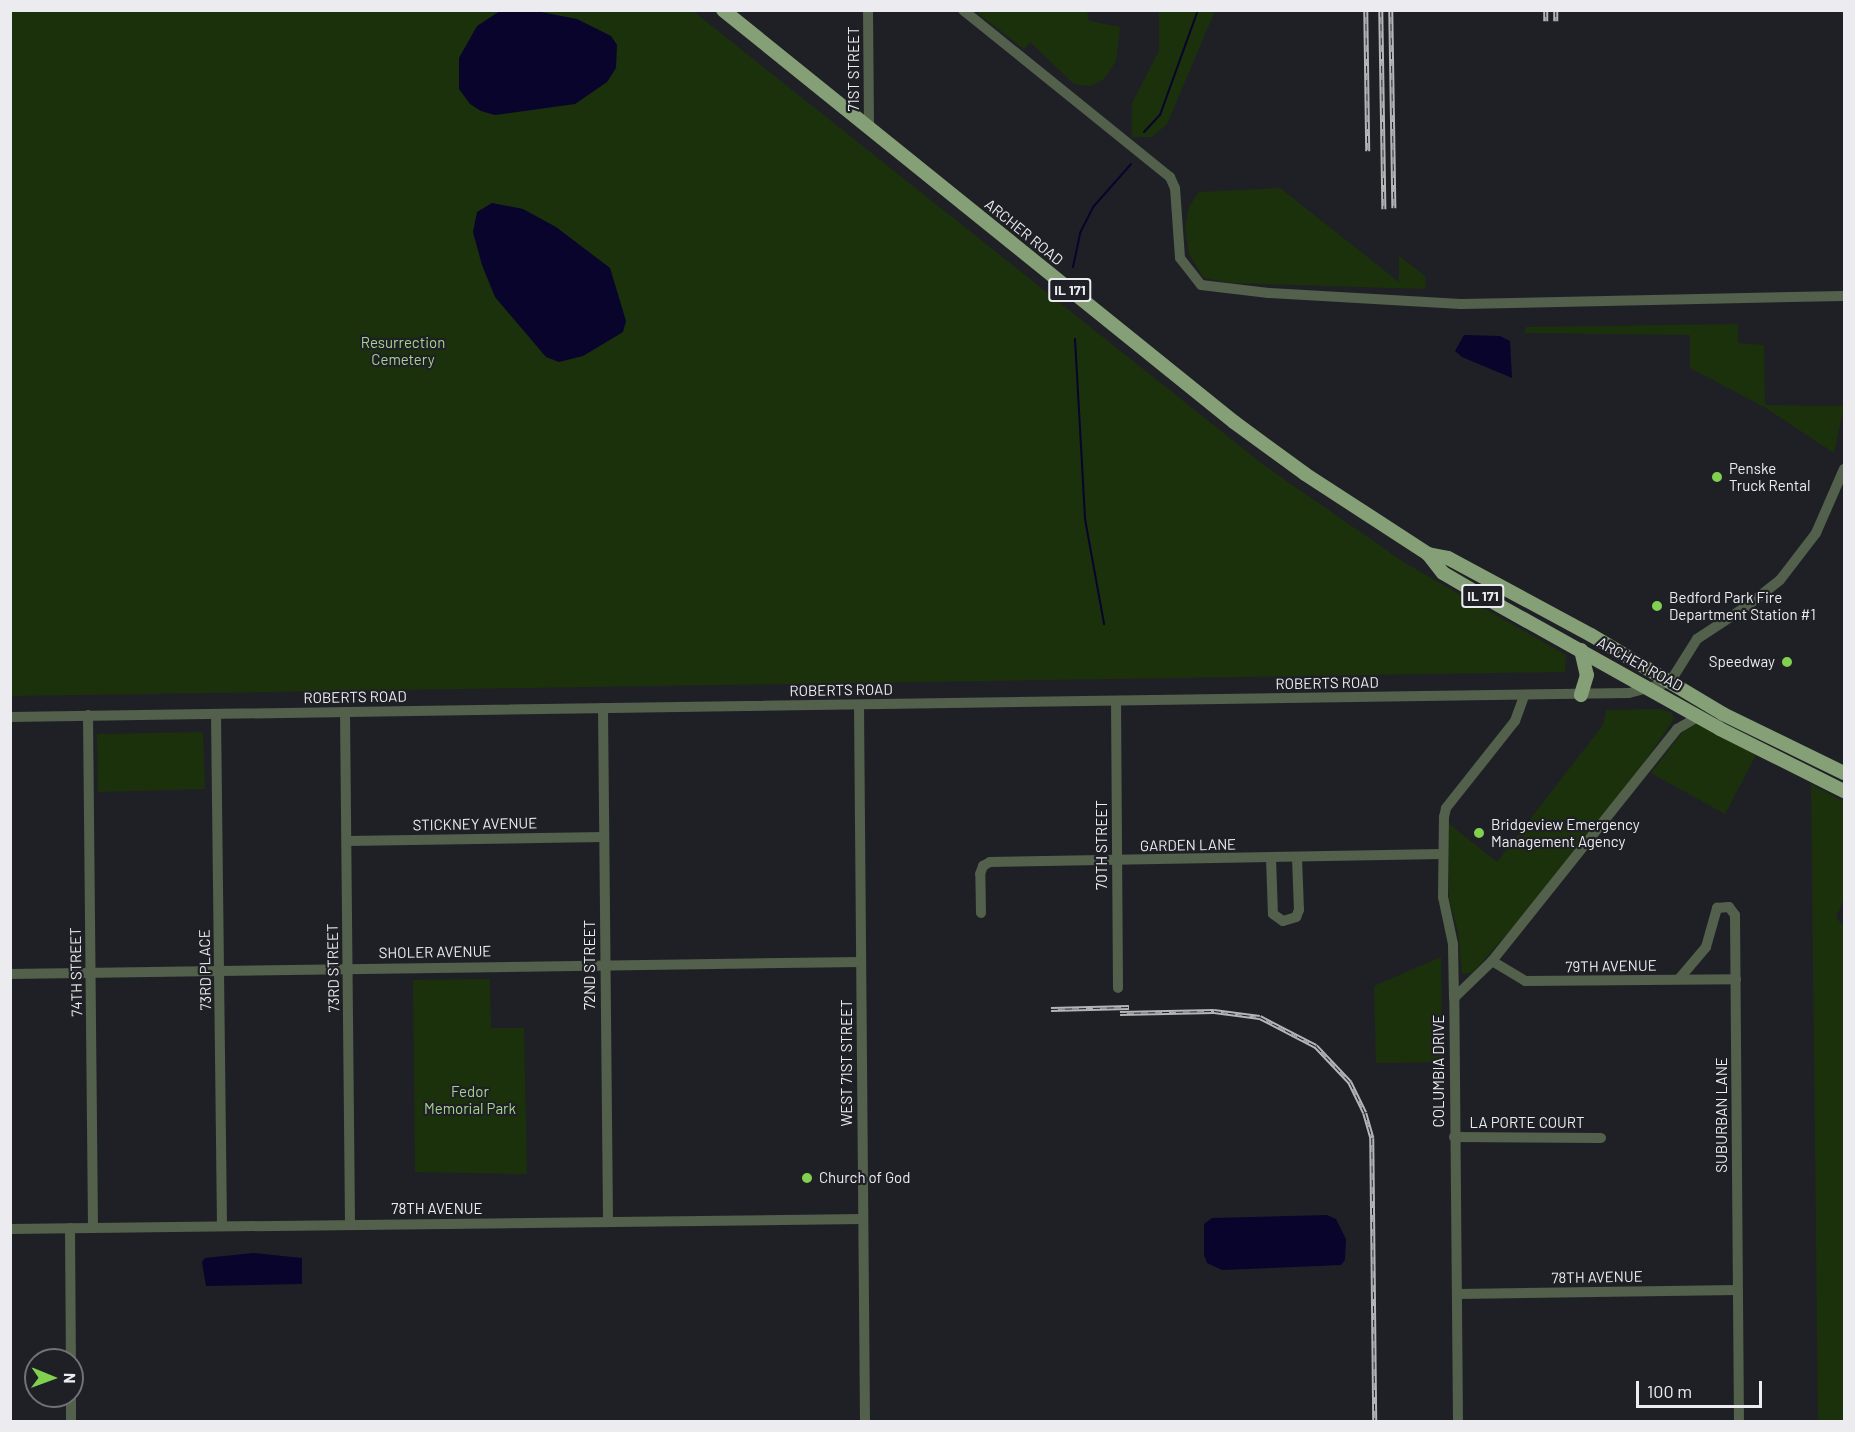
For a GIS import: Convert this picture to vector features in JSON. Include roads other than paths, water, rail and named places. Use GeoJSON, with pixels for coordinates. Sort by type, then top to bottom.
{"type":"FeatureCollection","features":[{"type":"Feature","properties":{"kind":"main road","name":"ARCHER ROAD"},"geometry":{"type":"LineString","coordinates":[[723,10],[1233,422],[1305,474],[1428,554],[1443,573],[1648,686],[1698,717],[1845,791]]}},
{"type":"Feature","properties":{"kind":"main road","name":"ARCHER ROAD"},"geometry":{"type":"LineString","coordinates":[[1428,554],[1448,558],[1671,682],[1723,714],[1845,773]]}},
{"type":"Feature","properties":{"kind":"main road"},"geometry":{"type":"LineString","coordinates":[[1581,650],[1587,675],[1581,695]]}},
{"type":"Feature","properties":{"kind":"street","name":"71ST STREET"},"geometry":{"type":"LineString","coordinates":[[868,10],[869,126]]}},
{"type":"Feature","properties":{"kind":"street"},"geometry":{"type":"LineString","coordinates":[[963,10],[1170,177],[1175,188],[1180,258],[1201,285],[1269,293],[1461,304],[1845,296]]}},
{"type":"Feature","properties":{"kind":"street"},"geometry":{"type":"LineString","coordinates":[[1671,682],[1697,639],[1766,593],[1780,580],[1816,534],[1845,469]]}},
{"type":"Feature","properties":{"kind":"street","name":"ROBERTS ROAD"},"geometry":{"type":"LineString","coordinates":[[10,717],[1581,695],[1629,693],[1648,686],[1671,682]]}},
{"type":"Feature","properties":{"kind":"street"},"geometry":{"type":"LineString","coordinates":[[1454,998],[1453,944],[1444,908],[1442,854],[1446,808],[1515,721],[1524,696]]}},
{"type":"Feature","properties":{"kind":"street","name":"70TH STREET"},"geometry":{"type":"LineString","coordinates":[[1116,701],[1118,988]]}},
{"type":"Feature","properties":{"kind":"street"},"geometry":{"type":"LineString","coordinates":[[1677,729],[1679,704]]}},
{"type":"Feature","properties":{"kind":"street","name":"WEST 71ST STREET"},"geometry":{"type":"LineString","coordinates":[[859,705],[865,1422]]}},
{"type":"Feature","properties":{"kind":"street","name":"72ND STREET"},"geometry":{"type":"LineString","coordinates":[[603,708],[608,1222]]}},
{"type":"Feature","properties":{"kind":"street","name":"73RD STREET"},"geometry":{"type":"LineString","coordinates":[[345,712],[350,1223]]}},
{"type":"Feature","properties":{"kind":"street","name":"73RD PLACE"},"geometry":{"type":"LineString","coordinates":[[216,714],[222,1225]]}},
{"type":"Feature","properties":{"kind":"street","name":"74TH STREET"},"geometry":{"type":"LineString","coordinates":[[88,715],[93,1228]]}},
{"type":"Feature","properties":{"kind":"street","name":"COLUMBIA DRIVE"},"geometry":{"type":"LineString","coordinates":[[1458,1422],[1454,998],[1492,961],[1677,729],[1698,717]]}},
{"type":"Feature","properties":{"kind":"street","name":"STICKNEY AVENUE"},"geometry":{"type":"LineString","coordinates":[[347,841],[604,837]]}},
{"type":"Feature","properties":{"kind":"street","name":"GARDEN LANE"},"geometry":{"type":"LineString","coordinates":[[981,913],[980,874],[990,862],[1442,854]]}},
{"type":"Feature","properties":{"kind":"street"},"geometry":{"type":"LineString","coordinates":[[1271,858],[1273,914],[1283,921],[1296,917],[1299,910],[1297,858]]}},
{"type":"Feature","properties":{"kind":"street","name":"SUBURBAN LANE"},"geometry":{"type":"LineString","coordinates":[[1678,979],[1706,947],[1714,911],[1721,906],[1729,907],[1735,915],[1739,1422]]}},
{"type":"Feature","properties":{"kind":"street","name":"79TH AVENUE"},"geometry":{"type":"LineString","coordinates":[[1492,961],[1525,981],[1736,979]]}},
{"type":"Feature","properties":{"kind":"street","name":"SHOLER AVENUE"},"geometry":{"type":"LineString","coordinates":[[10,974],[861,962]]}},
{"type":"Feature","properties":{"kind":"street","name":"LA PORTE COURT"},"geometry":{"type":"LineString","coordinates":[[1454,1137],[1601,1138]]}},
{"type":"Feature","properties":{"kind":"street","name":"78TH AVENUE"},"geometry":{"type":"LineString","coordinates":[[10,1229],[350,1223],[863,1219]]}},
{"type":"Feature","properties":{"kind":"street"},"geometry":{"type":"LineString","coordinates":[[70,1228],[71,1348]]}},
{"type":"Feature","properties":{"kind":"street","name":"78TH AVENUE"},"geometry":{"type":"LineString","coordinates":[[1457,1294],[1738,1290]]}},
{"type":"Feature","properties":{"kind":"waterway"},"geometry":{"type":"LineString","coordinates":[[1144,132],[1160,115],[1198,10]]}},
{"type":"Feature","properties":{"kind":"waterway"},"geometry":{"type":"LineString","coordinates":[[1073,267],[1080,233],[1094,206],[1131,164]]}},
{"type":"Feature","properties":{"kind":"waterway"},"geometry":{"type":"LineString","coordinates":[[1075,339],[1085,519],[1104,624]]}},
{"type":"Feature","properties":{"kind":"railway"},"geometry":{"type":"LineString","coordinates":[[1366,10],[1368,151]]}},
{"type":"Feature","properties":{"kind":"railway"},"geometry":{"type":"LineString","coordinates":[[1381,10],[1384,209]]}},
{"type":"Feature","properties":{"kind":"railway"},"geometry":{"type":"LineString","coordinates":[[1391,10],[1394,208]]}},
{"type":"Feature","properties":{"kind":"railway"},"geometry":{"type":"LineString","coordinates":[[1546,10],[1546,21]]}},
{"type":"Feature","properties":{"kind":"railway"},"geometry":{"type":"LineString","coordinates":[[1556,10],[1556,21]]}},
{"type":"Feature","properties":{"kind":"railway"},"geometry":{"type":"LineString","coordinates":[[1051,1009],[1129,1007]]}},
{"type":"Feature","properties":{"kind":"railway"},"geometry":{"type":"LineString","coordinates":[[1120,1013],[1214,1011],[1260,1017],[1316,1046],[1350,1082],[1365,1113],[1372,1138],[1375,1422]]}},
{"type":"Feature","properties":{"kind":"place","name":"Penske Truck Rental"},"geometry":{"type":"Point","coordinates":[1717,477]}},
{"type":"Feature","properties":{"kind":"place","name":"Bedford Park Fire Department Station #1"},"geometry":{"type":"Point","coordinates":[1657,606]}},
{"type":"Feature","properties":{"kind":"place","name":"Speedway"},"geometry":{"type":"Point","coordinates":[1787,662]}},
{"type":"Feature","properties":{"kind":"place","name":"Bridgeview Emergency Management Agency"},"geometry":{"type":"Point","coordinates":[1479,833]}},
{"type":"Feature","properties":{"kind":"place","name":"Church of God"},"geometry":{"type":"Point","coordinates":[807,1178]}},
{"type":"Feature","properties":{"kind":"park label","name":"Resurrection Cemetery"},"geometry":{"type":"Point","coordinates":[403,350]}},
{"type":"Feature","properties":{"kind":"park label","name":"Fedor Memorial Park"},"geometry":{"type":"Point","coordinates":[470,1100]}}]}
